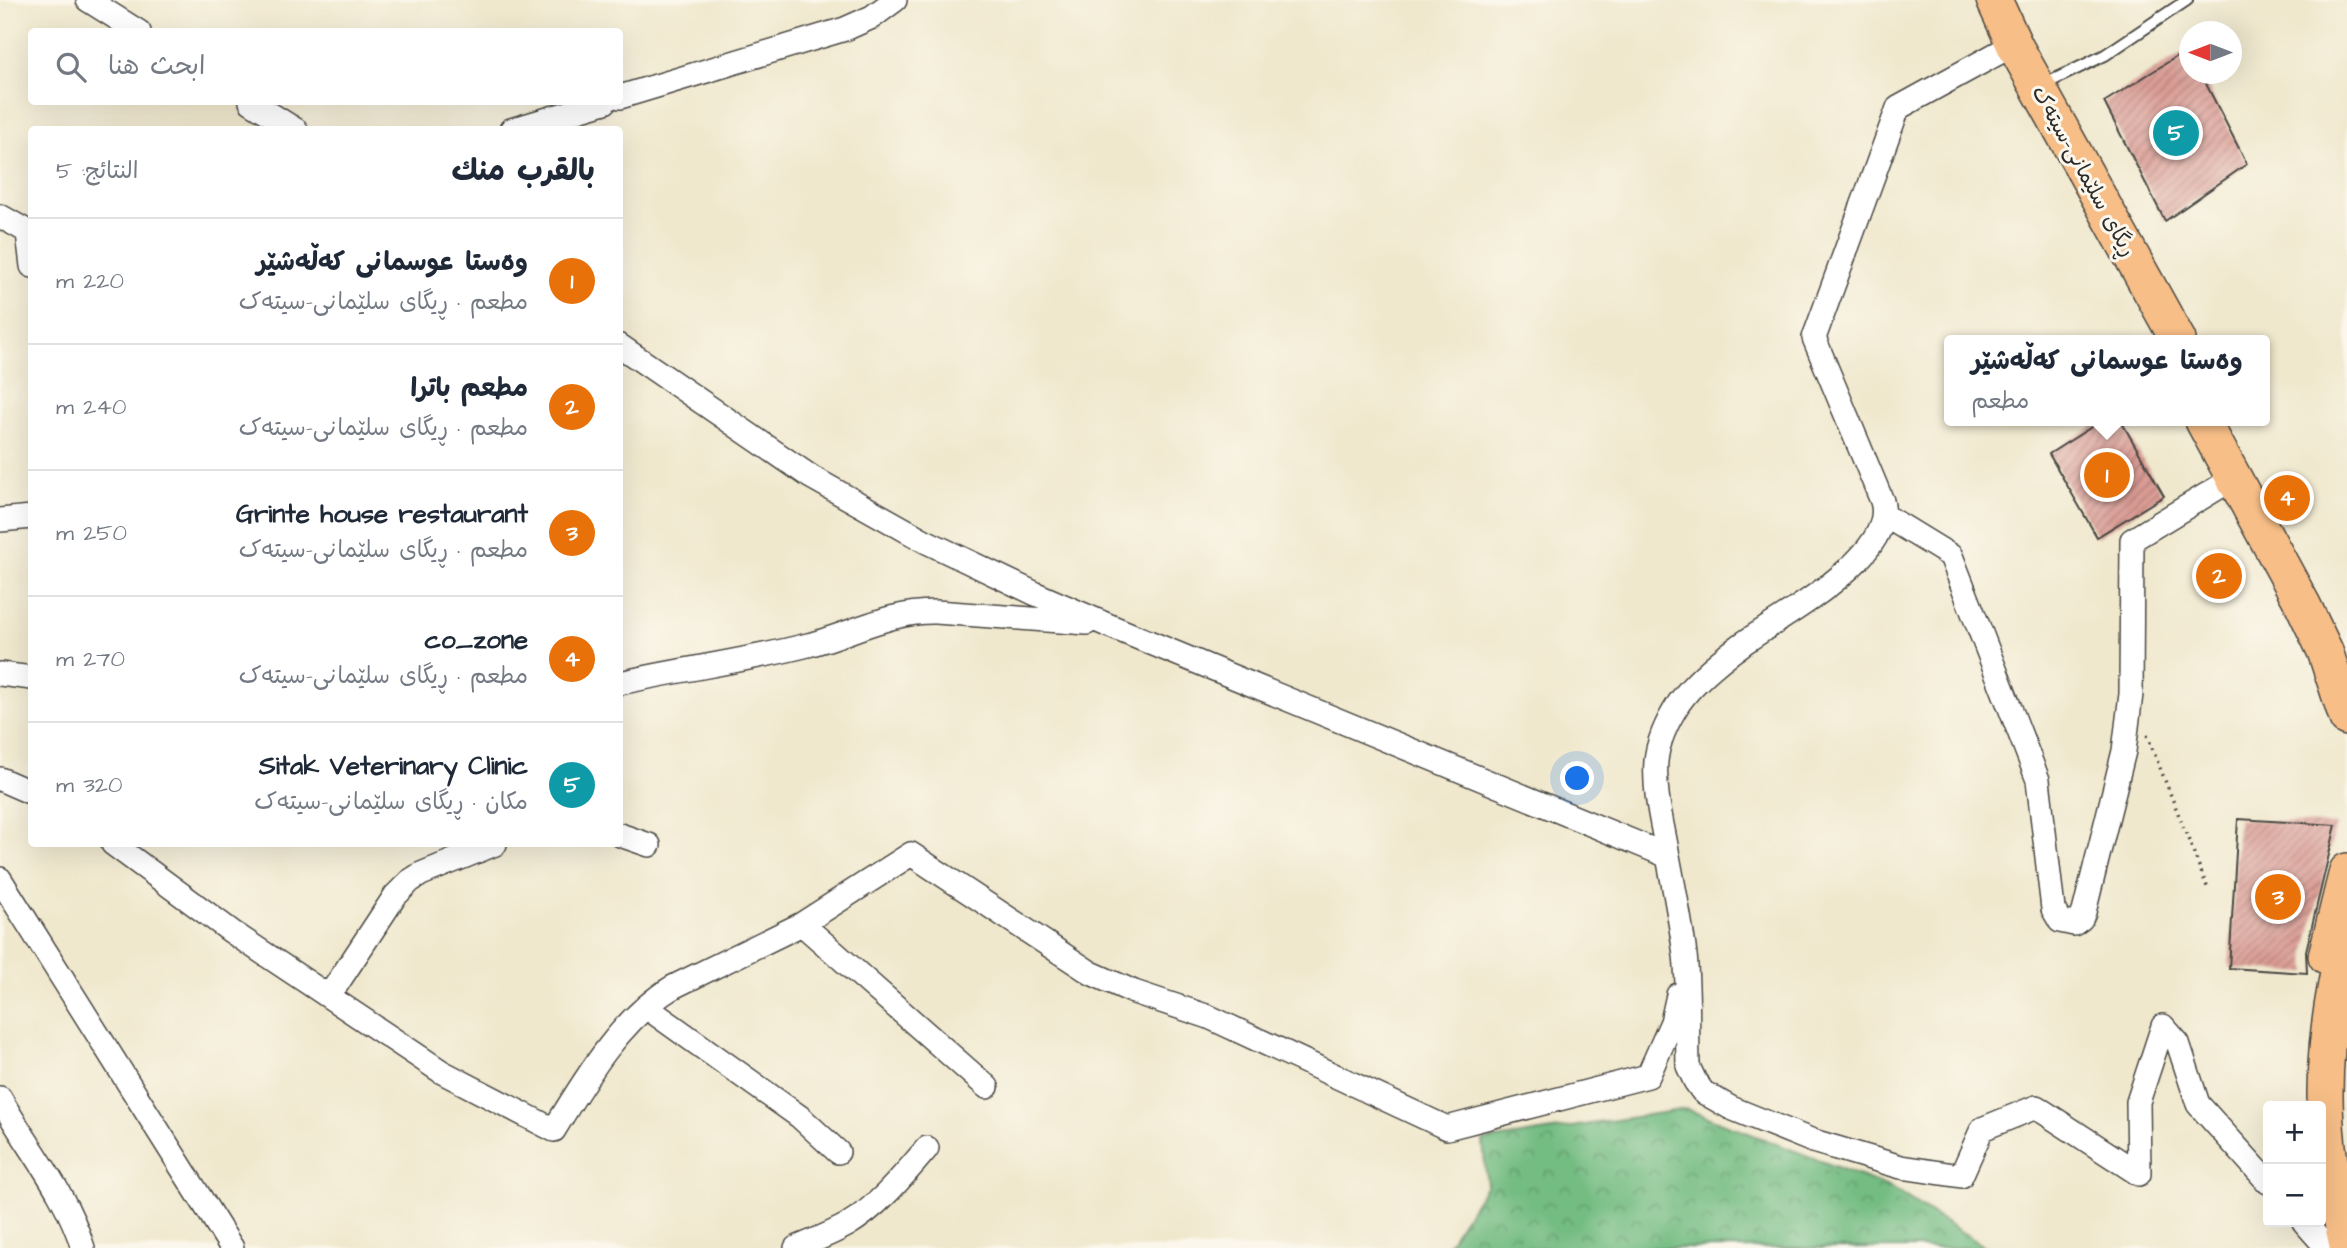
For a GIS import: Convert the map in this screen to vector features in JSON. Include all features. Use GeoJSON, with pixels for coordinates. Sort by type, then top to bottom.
{"type":"FeatureCollection","features":[{"type":"Feature","properties":{"kind":"main road","name":"ڕیگای سلێمانی-سیتەک"},"geometry":{"type":"LineString","coordinates":[[1977,0],[2000,52],[2155,335]]}},
{"type":"Feature","properties":{"kind":"main road","name":"ڕیگای سلێمانی-سیتەک"},"geometry":{"type":"LineString","coordinates":[[1994,0],[2015,46],[2175,335]]}},
{"type":"Feature","properties":{"kind":"main road"},"geometry":{"type":"LineString","coordinates":[[2206,426],[2325,651],[2347,718]]}},
{"type":"Feature","properties":{"kind":"main road"},"geometry":{"type":"LineString","coordinates":[[2224,426],[2308,580],[2347,663]]}},
{"type":"Feature","properties":{"kind":"main road"},"geometry":{"type":"LineString","coordinates":[[2311,1101],[2312,1034],[2336,910],[2347,871]]}},
{"type":"Feature","properties":{"kind":"main road"},"geometry":{"type":"LineString","coordinates":[[2347,932],[2329,1023],[2325,1105],[2329,1160],[2347,1245]]}},
{"type":"Feature","properties":{"kind":"main road"},"geometry":{"type":"LineString","coordinates":[[2326,1227],[2329,1248]]}},
{"type":"Feature","properties":{"kind":"street"},"geometry":{"type":"LineString","coordinates":[[88,0],[133,28]]}},
{"type":"Feature","properties":{"kind":"street"},"geometry":{"type":"LineString","coordinates":[[623,96],[852,26],[872,17],[895,0]]}},
{"type":"Feature","properties":{"kind":"street"},"geometry":{"type":"LineString","coordinates":[[2000,52],[1898,108],[1814,338],[1877,489],[1884,515],[1880,532],[1861,556],[1825,589],[1732,652],[1692,686],[1681,699],[1666,727],[1656,758],[1656,790],[1685,957],[1688,1066],[1703,1093],[1714,1100],[1813,1141],[1901,1167],[1961,1176],[1982,1129],[2036,1107],[2139,1174],[2138,1102],[2163,1026],[2178,1043],[2198,1104],[2263,1176]]}},
{"type":"Feature","properties":{"kind":"street"},"geometry":{"type":"LineString","coordinates":[[256,105],[290,126]]}},
{"type":"Feature","properties":{"kind":"street"},"geometry":{"type":"LineString","coordinates":[[524,126],[595,105]]}},
{"type":"Feature","properties":{"kind":"street"},"geometry":{"type":"LineString","coordinates":[[0,215],[28,234]]}},
{"type":"Feature","properties":{"kind":"street"},"geometry":{"type":"LineString","coordinates":[[623,357],[811,477],[913,535],[1036,594],[1668,856]]}},
{"type":"Feature","properties":{"kind":"street"},"geometry":{"type":"LineString","coordinates":[[1884,515],[1951,556],[2038,780],[2053,909],[2060,921],[2074,924],[2081,919],[2084,912],[2124,751],[2131,682],[2132,540],[2234,478]]}},
{"type":"Feature","properties":{"kind":"street"},"geometry":{"type":"LineString","coordinates":[[0,520],[28,517]]}},
{"type":"Feature","properties":{"kind":"street"},"geometry":{"type":"LineString","coordinates":[[623,682],[808,645],[877,621],[914,613],[936,612],[1105,624]]}},
{"type":"Feature","properties":{"kind":"street"},"geometry":{"type":"LineString","coordinates":[[0,674],[28,678]]}},
{"type":"Feature","properties":{"kind":"street"},"geometry":{"type":"LineString","coordinates":[[0,779],[28,791]]}},
{"type":"Feature","properties":{"kind":"street"},"geometry":{"type":"LineString","coordinates":[[623,836],[649,845]]}},
{"type":"Feature","properties":{"kind":"street"},"geometry":{"type":"LineString","coordinates":[[117,847],[232,932],[442,1072],[554,1130],[597,1065],[646,1007],[673,987],[802,924],[911,854],[1091,973],[1134,992],[1209,1017],[1447,1128],[1648,1076],[1672,1022],[1685,957]]}},
{"type":"Feature","properties":{"kind":"street"},"geometry":{"type":"LineString","coordinates":[[329,996],[402,888],[421,874],[488,847]]}},
{"type":"Feature","properties":{"kind":"street"},"geometry":{"type":"LineString","coordinates":[[0,879],[232,1248]]}},
{"type":"Feature","properties":{"kind":"street"},"geometry":{"type":"LineString","coordinates":[[802,924],[987,1087]]}},
{"type":"Feature","properties":{"kind":"street"},"geometry":{"type":"LineString","coordinates":[[646,1007],[800,1117],[838,1152]]}},
{"type":"Feature","properties":{"kind":"street"},"geometry":{"type":"LineString","coordinates":[[0,1098],[15,1126],[69,1208],[83,1248]]}},
{"type":"Feature","properties":{"kind":"street"},"geometry":{"type":"LineString","coordinates":[[796,1248],[847,1225],[862,1214],[891,1188],[928,1148]]}},
{"type":"Feature","properties":{"kind":"street"},"geometry":{"type":"LineString","coordinates":[[2309,1227],[2329,1248]]}},
{"type":"Feature","properties":{"kind":"lane"},"geometry":{"type":"LineString","coordinates":[[2038,88],[2105,55],[2187,0]]}},
{"type":"Feature","properties":{"kind":"path"},"geometry":{"type":"LineString","coordinates":[[2146,733],[2208,889]]}},
{"type":"Feature","properties":{"kind":"green space"},"geometry":{"type":"Polygon","coordinates":[[[1686,1109],[1891,1188],[1987,1248],[1445,1248],[1487,1185],[1483,1141],[1686,1109]]]}},
{"type":"Feature","properties":{"kind":"building"},"geometry":{"type":"Polygon","coordinates":[[[2179,55],[2179,84],[2206,84],[2247,164],[2165,221],[2104,102],[2179,55]]]}},
{"type":"Feature","properties":{"kind":"building"},"geometry":{"type":"Polygon","coordinates":[[[2093,426],[2124,426],[2164,496],[2097,537],[2049,454],[2093,426]]]}},
{"type":"Feature","properties":{"kind":"building"},"geometry":{"type":"Polygon","coordinates":[[[2238,819],[2336,825],[2306,951],[2307,973],[2229,968],[2238,819]]]}},
{"type":"Feature","properties":{"kind":"place","name":"Sitak Veterinary Clinic"},"geometry":{"type":"Point","coordinates":[2176,133]}},
{"type":"Feature","properties":{"kind":"place","name":"وەستا عوسمانی کەڵەشێر"},"geometry":{"type":"Point","coordinates":[2107,475]}},
{"type":"Feature","properties":{"kind":"place","name":"co_zone"},"geometry":{"type":"Point","coordinates":[2287,498]}},
{"type":"Feature","properties":{"kind":"place","name":"مطعم باترا"},"geometry":{"type":"Point","coordinates":[2219,576]}},
{"type":"Feature","properties":{"kind":"place","name":"Grinte house restaurant"},"geometry":{"type":"Point","coordinates":[2278,897]}}]}
